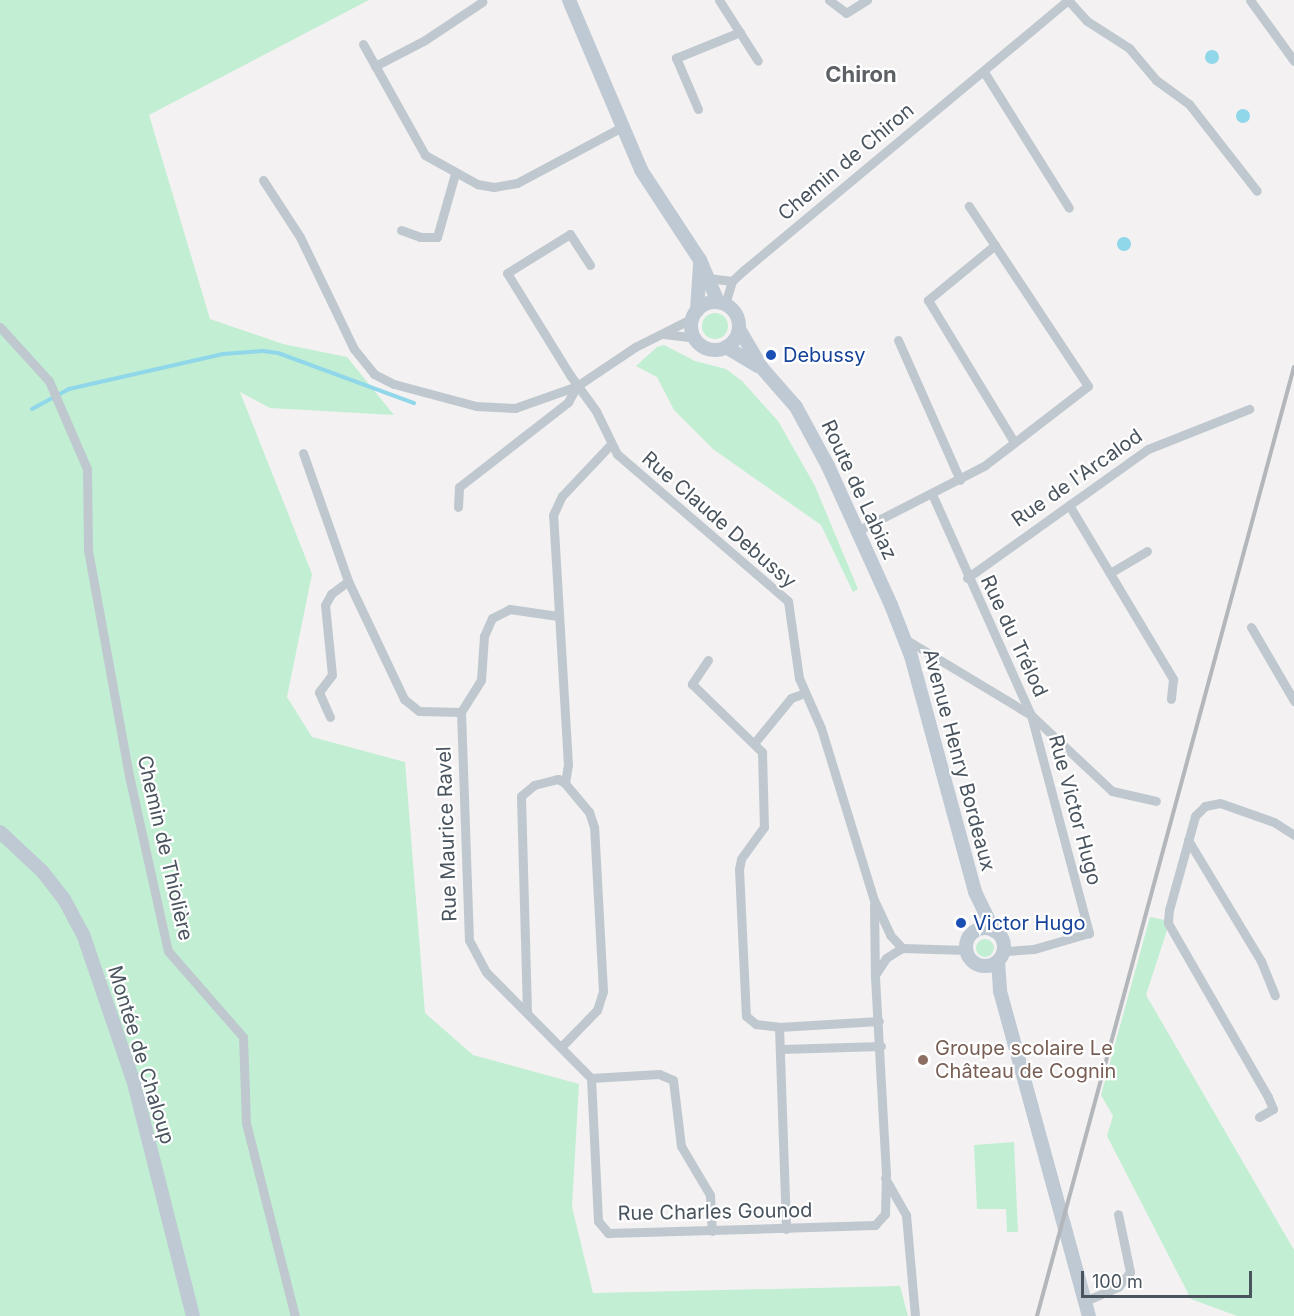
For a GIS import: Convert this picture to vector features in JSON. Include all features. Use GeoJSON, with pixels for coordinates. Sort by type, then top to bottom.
{"type":"FeatureCollection","features":[{"type":"Feature","properties":{"kind":"main road"},"geometry":{"type":"LineString","coordinates":[[569,0],[641,170],[700,260],[722,303],[736,315],[739,329],[726,347],[711,349],[695,338],[700,260]]}},
{"type":"Feature","properties":{"kind":"main road"},"geometry":{"type":"LineString","coordinates":[[695,314],[722,303]]}},
{"type":"Feature","properties":{"kind":"main road","name":"Route de Labiaz"},"geometry":{"type":"LineString","coordinates":[[739,329],[762,368],[796,407],[828,466],[904,639]]}},
{"type":"Feature","properties":{"kind":"main road","name":"Route de Labiaz"},"geometry":{"type":"LineString","coordinates":[[726,347],[762,368]]}},
{"type":"Feature","properties":{"kind":"main road","name":"Avenue Henry Bordeaux"},"geometry":{"type":"LineString","coordinates":[[904,639],[975,892],[994,931]]}},
{"type":"Feature","properties":{"kind":"main road","name":"Montée de Chaloup"},"geometry":{"type":"LineString","coordinates":[[0,832],[42,871],[64,899],[83,934],[134,1083],[193,1316]]}},
{"type":"Feature","properties":{"kind":"main road","name":"Avenue Henry Bordeaux"},"geometry":{"type":"LineString","coordinates":[[975,892],[975,931]]}},
{"type":"Feature","properties":{"kind":"main road"},"geometry":{"type":"LineString","coordinates":[[996,959],[973,962],[966,950],[975,931],[994,931],[1003,940],[996,959],[1000,991],[1089,1316]]}},
{"type":"Feature","properties":{"kind":"street"},"geometry":{"type":"LineString","coordinates":[[719,0],[758,61]]}},
{"type":"Feature","properties":{"kind":"street"},"geometry":{"type":"LineString","coordinates":[[829,0],[846,13],[867,0]]}},
{"type":"Feature","properties":{"kind":"street"},"geometry":{"type":"LineString","coordinates":[[1068,0],[1087,21],[1129,48],[1156,80],[1189,104],[1257,191]]}},
{"type":"Feature","properties":{"kind":"street","name":"Chemin de Chiron"},"geometry":{"type":"LineString","coordinates":[[732,281],[1068,0]]}},
{"type":"Feature","properties":{"kind":"street"},"geometry":{"type":"LineString","coordinates":[[1250,0],[1294,61]]}},
{"type":"Feature","properties":{"kind":"street"},"geometry":{"type":"LineString","coordinates":[[375,66],[426,40],[482,2]]}},
{"type":"Feature","properties":{"kind":"street"},"geometry":{"type":"LineString","coordinates":[[698,109],[676,58],[740,32]]}},
{"type":"Feature","properties":{"kind":"street"},"geometry":{"type":"LineString","coordinates":[[363,44],[424,155],[455,174],[494,187],[518,183],[622,127]]}},
{"type":"Feature","properties":{"kind":"street"},"geometry":{"type":"LineString","coordinates":[[984,72],[1069,208]]}},
{"type":"Feature","properties":{"kind":"street"},"geometry":{"type":"LineString","coordinates":[[401,230],[420,237],[437,237],[455,174]]}},
{"type":"Feature","properties":{"kind":"street"},"geometry":{"type":"LineString","coordinates":[[262,180],[300,237],[354,349],[374,374],[394,384],[492,409],[536,403],[577,386],[635,347],[664,334],[695,314]]}},
{"type":"Feature","properties":{"kind":"street"},"geometry":{"type":"LineString","coordinates":[[857,531],[960,480],[1088,386],[969,206]]}},
{"type":"Feature","properties":{"kind":"street","name":"Rue Claude Debussy"},"geometry":{"type":"LineString","coordinates":[[590,265],[570,234],[507,273],[577,386],[596,411],[610,446],[788,601],[805,693],[821,728],[874,900],[890,935],[902,948]]}},
{"type":"Feature","properties":{"kind":"street"},"geometry":{"type":"LineString","coordinates":[[995,245],[928,300],[1014,442]]}},
{"type":"Feature","properties":{"kind":"street"},"geometry":{"type":"LineString","coordinates":[[708,278],[732,281],[722,303]]}},
{"type":"Feature","properties":{"kind":"street","name":"Chemin de Thiolière"},"geometry":{"type":"LineString","coordinates":[[0,327],[40,368],[57,400],[87,469],[88,550],[130,780],[168,951],[243,1037],[246,1123],[295,1316]]}},
{"type":"Feature","properties":{"kind":"street"},"geometry":{"type":"LineString","coordinates":[[664,334],[695,338]]}},
{"type":"Feature","properties":{"kind":"street"},"geometry":{"type":"LineString","coordinates":[[898,340],[960,480]]}},
{"type":"Feature","properties":{"kind":"street"},"geometry":{"type":"LineString","coordinates":[[458,507],[459,487],[568,402],[577,386]]}},
{"type":"Feature","properties":{"kind":"street","name":"Rue de l'Arcalod"},"geometry":{"type":"LineString","coordinates":[[968,578],[1148,449],[1249,409]]}},
{"type":"Feature","properties":{"kind":"street"},"geometry":{"type":"LineString","coordinates":[[565,783],[568,765],[558,616],[556,505],[610,446]]}},
{"type":"Feature","properties":{"kind":"street"},"geometry":{"type":"LineString","coordinates":[[303,453],[348,581],[396,685],[411,707],[430,713],[461,712],[481,680],[484,636],[492,618],[510,609],[541,616],[558,616]]}},
{"type":"Feature","properties":{"kind":"street","name":"Rue du Trélod"},"geometry":{"type":"LineString","coordinates":[[932,494],[1031,715],[1112,791],[1156,801]]}},
{"type":"Feature","properties":{"kind":"street"},"geometry":{"type":"LineString","coordinates":[[1069,505],[1173,679],[1172,699]]}},
{"type":"Feature","properties":{"kind":"street"},"geometry":{"type":"LineString","coordinates":[[1110,573],[1147,551]]}},
{"type":"Feature","properties":{"kind":"street"},"geometry":{"type":"LineString","coordinates":[[330,717],[319,692],[332,675],[325,605],[331,594],[348,581]]}},
{"type":"Feature","properties":{"kind":"street"},"geometry":{"type":"LineString","coordinates":[[1251,627],[1294,701]]}},
{"type":"Feature","properties":{"kind":"street"},"geometry":{"type":"LineString","coordinates":[[904,639],[1031,715]]}},
{"type":"Feature","properties":{"kind":"street"},"geometry":{"type":"LineString","coordinates":[[708,660],[692,684],[755,742],[762,752],[766,817],[764,828],[741,858],[739,869],[744,1007],[750,1021],[779,1027],[879,1021]]}},
{"type":"Feature","properties":{"kind":"street"},"geometry":{"type":"LineString","coordinates":[[755,742],[791,698],[805,693]]}},
{"type":"Feature","properties":{"kind":"street","name":"Rue Maurice Ravel"},"geometry":{"type":"LineString","coordinates":[[461,712],[461,796],[472,952],[486,972],[562,1046],[591,1078]]}},
{"type":"Feature","properties":{"kind":"street","name":"Rue Victor Hugo"},"geometry":{"type":"LineString","coordinates":[[996,959],[1089,933],[1031,715]]}},
{"type":"Feature","properties":{"kind":"street"},"geometry":{"type":"LineString","coordinates":[[527,1012],[521,796],[534,785],[558,779],[565,783],[589,812],[594,827],[603,991],[597,1010],[562,1046]]}},
{"type":"Feature","properties":{"kind":"street"},"geometry":{"type":"LineString","coordinates":[[1259,1117],[1273,1109],[1268,1097],[1168,923],[1195,816],[1220,802],[1274,822],[1294,835]]}},
{"type":"Feature","properties":{"kind":"street"},"geometry":{"type":"LineString","coordinates":[[1188,840],[1261,962],[1275,995]]}},
{"type":"Feature","properties":{"kind":"street","name":"Rue Claude Debussy"},"geometry":{"type":"LineString","coordinates":[[874,900],[875,975],[885,1178],[885,1214],[875,1225]]}},
{"type":"Feature","properties":{"kind":"street"},"geometry":{"type":"LineString","coordinates":[[875,975],[886,958],[902,948],[966,950]]}},
{"type":"Feature","properties":{"kind":"street"},"geometry":{"type":"LineString","coordinates":[[779,1027],[786,1229]]}},
{"type":"Feature","properties":{"kind":"street"},"geometry":{"type":"LineString","coordinates":[[781,1049],[880,1046]]}},
{"type":"Feature","properties":{"kind":"street"},"geometry":{"type":"LineString","coordinates":[[591,1078],[659,1074],[673,1080],[681,1146],[710,1195],[712,1231]]}},
{"type":"Feature","properties":{"kind":"street","name":"Rue Charles Gounod"},"geometry":{"type":"LineString","coordinates":[[591,1078],[598,1221],[602,1229],[615,1234],[875,1225]]}},
{"type":"Feature","properties":{"kind":"street","name":"Rue Claude Debussy"},"geometry":{"type":"LineString","coordinates":[[885,1178],[906,1215],[915,1316]]}},
{"type":"Feature","properties":{"kind":"street"},"geometry":{"type":"LineString","coordinates":[[1085,1301],[1118,1287],[1130,1272],[1118,1214]]}},
{"type":"Feature","properties":{"kind":"green space"},"geometry":{"type":"Polygon","coordinates":[[[0,0],[369,0],[149,115],[210,319],[283,344],[347,357],[394,415],[270,408],[240,392],[312,574],[287,697],[312,737],[405,762],[425,1013],[473,1055],[579,1084],[572,1207],[593,1293],[900,1286],[908,1316],[0,1316],[0,0]]]}},
{"type":"Feature","properties":{"kind":"green space"},"geometry":{"type":"Polygon","coordinates":[[[715,313],[724,317],[728,326],[724,335],[715,339],[706,335],[702,326],[706,317],[715,313]]]}},
{"type":"Feature","properties":{"kind":"green space"},"geometry":{"type":"Polygon","coordinates":[[[664,345],[695,361],[726,369],[742,381],[778,421],[815,486],[858,589],[853,592],[821,525],[713,449],[674,410],[657,377],[636,366],[657,347],[664,345]]]}},
{"type":"Feature","properties":{"kind":"green space"},"geometry":{"type":"Polygon","coordinates":[[[1150,917],[1170,921],[1146,995],[1294,1250],[1294,1316],[1237,1316],[1191,1299],[1107,1136],[1113,1116],[1101,1095],[1150,917]]]}},
{"type":"Feature","properties":{"kind":"green space"},"geometry":{"type":"Polygon","coordinates":[[[985,939],[991,942],[994,948],[991,954],[985,957],[979,954],[976,948],[979,942],[985,939]]]}},
{"type":"Feature","properties":{"kind":"green space"},"geometry":{"type":"Polygon","coordinates":[[[1014,1142],[1018,1232],[1007,1232],[1006,1209],[977,1209],[974,1145],[1014,1142]]]}},
{"type":"Feature","properties":{"kind":"water"},"geometry":{"type":"Polygon","coordinates":[[[1212,50],[1217,52],[1219,57],[1217,62],[1212,64],[1207,62],[1205,57],[1207,52],[1212,50]]]}},
{"type":"Feature","properties":{"kind":"water"},"geometry":{"type":"Polygon","coordinates":[[[1243,109],[1248,111],[1250,116],[1248,121],[1243,123],[1238,121],[1236,116],[1238,111],[1243,109]]]}},
{"type":"Feature","properties":{"kind":"water"},"geometry":{"type":"Polygon","coordinates":[[[1124,237],[1129,239],[1131,244],[1129,249],[1124,251],[1119,249],[1117,244],[1119,239],[1124,237]]]}},
{"type":"Feature","properties":{"kind":"waterway"},"geometry":{"type":"LineString","coordinates":[[32,409],[69,389],[223,354],[263,351],[278,353],[414,403]]}},
{"type":"Feature","properties":{"kind":"railway"},"geometry":{"type":"LineString","coordinates":[[1037,1316],[1294,367]]}},
{"type":"Feature","properties":{"kind":"place","name":"Debussy"},"geometry":{"type":"Point","coordinates":[771,355]}},
{"type":"Feature","properties":{"kind":"place","name":"Victor Hugo"},"geometry":{"type":"Point","coordinates":[961,923]}},
{"type":"Feature","properties":{"kind":"place","name":"Groupe scolaire Le Château de Cognin"},"geometry":{"type":"Point","coordinates":[923,1060]}},
{"type":"Feature","properties":{"kind":"district","name":"Chiron"},"geometry":{"type":"Point","coordinates":[861,75]}}]}
